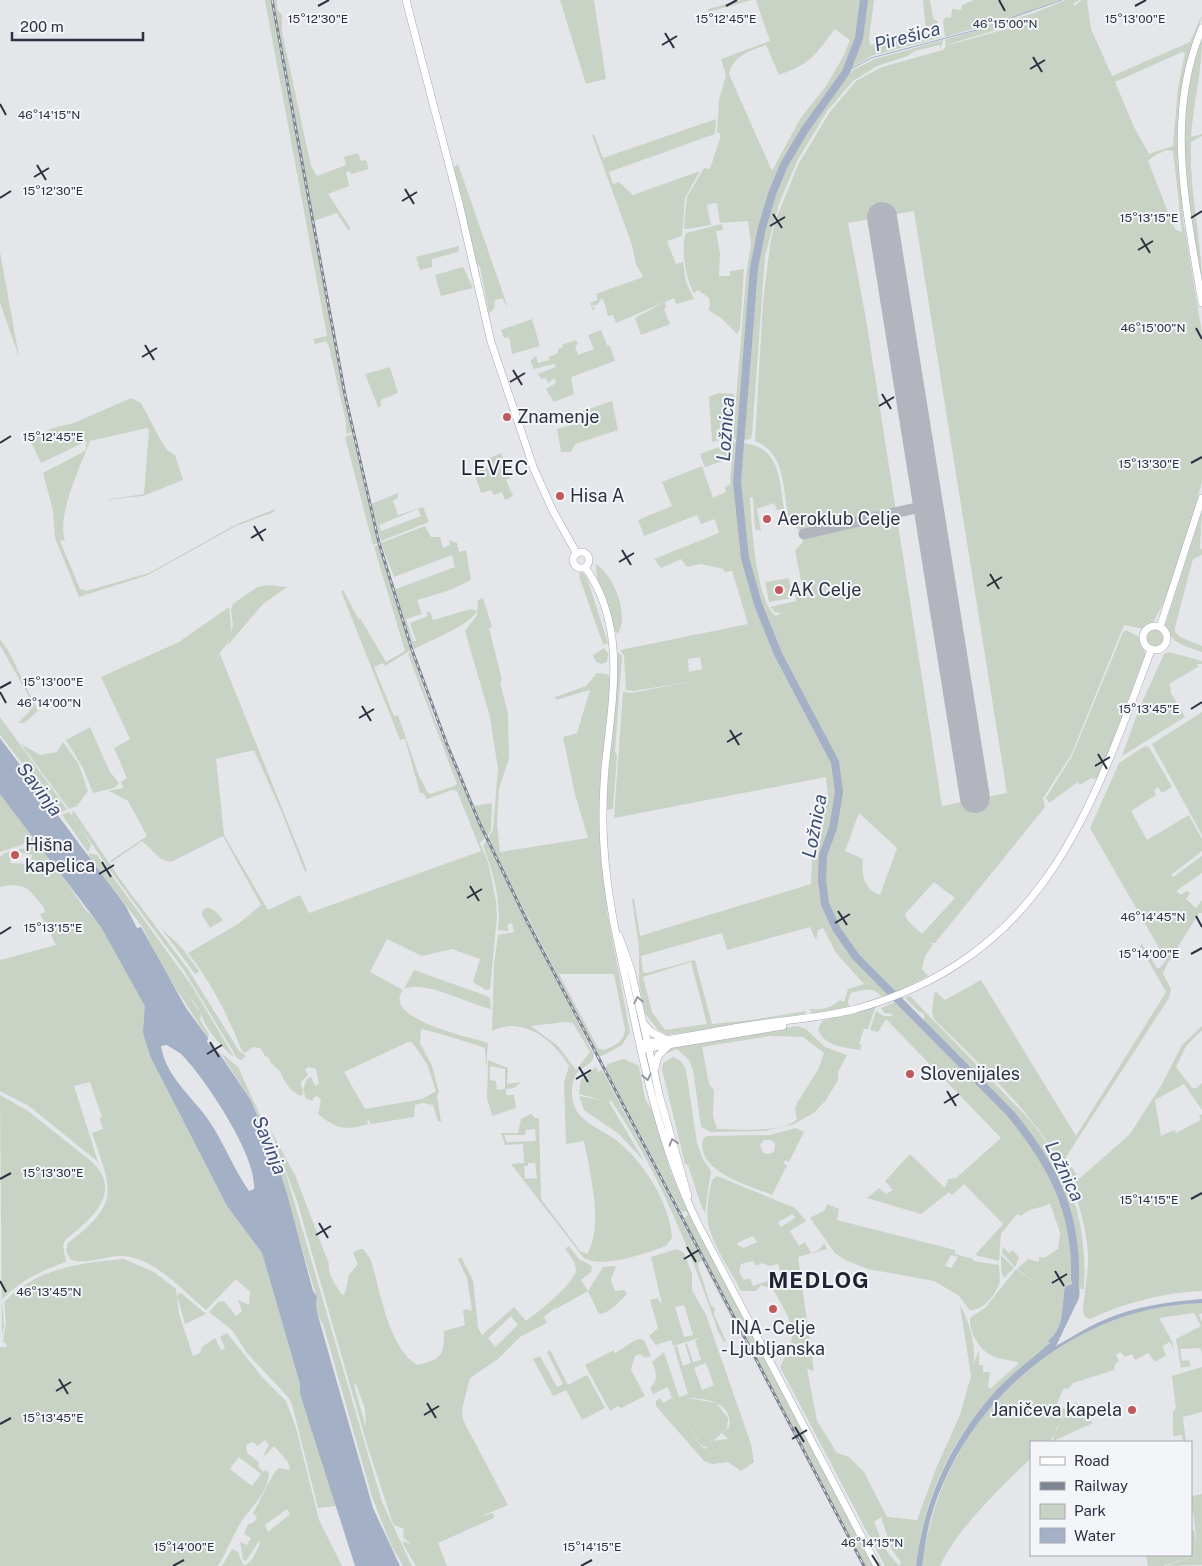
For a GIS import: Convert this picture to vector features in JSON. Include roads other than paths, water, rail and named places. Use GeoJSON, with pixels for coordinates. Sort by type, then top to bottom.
{"type":"FeatureCollection","features":[{"type":"Feature","properties":{"kind":"main road"},"geometry":{"type":"LineString","coordinates":[[406,0],[460,203],[493,349],[536,475],[553,511],[578,554]]}},
{"type":"Feature","properties":{"kind":"main road"},"geometry":{"type":"LineString","coordinates":[[1202,28],[1188,75],[1183,100],[1180,145],[1183,194],[1202,303]]}},
{"type":"Feature","properties":{"kind":"main road"},"geometry":{"type":"LineString","coordinates":[[1160,627],[1202,498]]}},
{"type":"Feature","properties":{"kind":"main road"},"geometry":{"type":"LineString","coordinates":[[583,553],[588,556],[589,562],[585,566],[580,568],[575,564],[574,558],[578,554],[583,553]]}},
{"type":"Feature","properties":{"kind":"main road"},"geometry":{"type":"LineString","coordinates":[[585,566],[603,602],[614,648],[615,675],[605,769],[603,820],[604,847],[613,924],[644,1046],[667,1149],[693,1214],[877,1566]]}},
{"type":"Feature","properties":{"kind":"main road"},"geometry":{"type":"LineString","coordinates":[[1152,626],[1160,627],[1166,633],[1166,643],[1159,650],[1151,650],[1144,644],[1145,631],[1152,626]]}},
{"type":"Feature","properties":{"kind":"main road"},"geometry":{"type":"LineString","coordinates":[[644,1046],[753,1025],[808,1020],[884,1000],[912,988],[954,965],[993,936],[1027,903],[1058,864],[1098,790],[1151,650]]}},
{"type":"Feature","properties":{"kind":"main road"},"geometry":{"type":"LineString","coordinates":[[611,906],[631,970],[642,1018],[644,1046],[654,1073],[693,1214]]}},
{"type":"Feature","properties":{"kind":"main road"},"geometry":{"type":"LineString","coordinates":[[642,1018],[651,1032],[669,1042]]}},
{"type":"Feature","properties":{"kind":"main road"},"geometry":{"type":"LineString","coordinates":[[654,1073],[658,1056],[669,1042]]}},
{"type":"Feature","properties":{"kind":"water","name":"Savinja"},"geometry":{"type":"Polygon","coordinates":[[[0,738],[125,905],[137,928],[141,927],[186,1008],[208,1038],[207,1042],[219,1053],[250,1099],[272,1148],[287,1194],[313,1291],[317,1297],[318,1316],[373,1508],[400,1566],[355,1566],[300,1394],[300,1384],[262,1253],[227,1206],[151,1058],[143,1033],[145,1006],[101,927],[0,794],[0,738]],[[167,1045],[161,1046],[164,1058],[175,1079],[213,1127],[249,1191],[254,1189],[253,1175],[247,1158],[228,1119],[193,1067],[181,1054],[167,1045]]]}},
{"type":"Feature","properties":{"kind":"water"},"geometry":{"type":"Polygon","coordinates":[[[1077,1269],[1079,1298],[1056,1346],[1098,1323],[1128,1311],[1152,1305],[1202,1299],[1202,1303],[1157,1308],[1113,1320],[1073,1339],[1036,1364],[1002,1394],[974,1429],[950,1468],[931,1517],[922,1566],[916,1566],[925,1519],[932,1496],[952,1452],[978,1412],[993,1394],[1013,1374],[1050,1343],[1048,1341],[1058,1329],[1062,1316],[1065,1287],[1072,1284],[1072,1272],[1077,1269]]]}},
{"type":"Feature","properties":{"kind":"waterway","name":"Ložnica"},"geometry":{"type":"LineString","coordinates":[[864,0],[859,38],[846,72],[804,131],[784,165],[772,194],[762,228],[754,268],[737,482],[745,558],[758,604],[778,654],[835,762],[839,792],[833,828],[823,855],[822,880],[825,904],[837,930],[856,957],[1010,1113],[1038,1151],[1050,1170],[1066,1210],[1075,1254],[1075,1279]]}},
{"type":"Feature","properties":{"kind":"waterway","name":"Pirešica"},"geometry":{"type":"LineString","coordinates":[[846,72],[871,58],[980,29],[1062,0]]}},
{"type":"Feature","properties":{"kind":"railway"},"geometry":{"type":"LineString","coordinates":[[272,0],[345,395],[379,543],[412,650],[446,742],[479,822],[527,921],[864,1566]]}},
{"type":"Feature","properties":{"kind":"place","name":"Znamenje"},"geometry":{"type":"Point","coordinates":[507,417]}},
{"type":"Feature","properties":{"kind":"place","name":"Hisa A"},"geometry":{"type":"Point","coordinates":[560,496]}},
{"type":"Feature","properties":{"kind":"place","name":"Aeroklub Celje"},"geometry":{"type":"Point","coordinates":[767,519]}},
{"type":"Feature","properties":{"kind":"place","name":"AK Celje"},"geometry":{"type":"Point","coordinates":[779,590]}},
{"type":"Feature","properties":{"kind":"place","name":"Hišna kapelica"},"geometry":{"type":"Point","coordinates":[15,855]}},
{"type":"Feature","properties":{"kind":"place","name":"Slovenijales"},"geometry":{"type":"Point","coordinates":[910,1074]}},
{"type":"Feature","properties":{"kind":"place","name":"INA - Celje - Ljubljanska"},"geometry":{"type":"Point","coordinates":[773,1309]}},
{"type":"Feature","properties":{"kind":"place","name":"Janičeva kapela"},"geometry":{"type":"Point","coordinates":[1132,1410]}},
{"type":"Feature","properties":{"kind":"district","name":"LEVEC"},"geometry":{"type":"Point","coordinates":[495,468]}},
{"type":"Feature","properties":{"kind":"district","name":"MEDLOG"},"geometry":{"type":"Point","coordinates":[819,1280]}}]}
